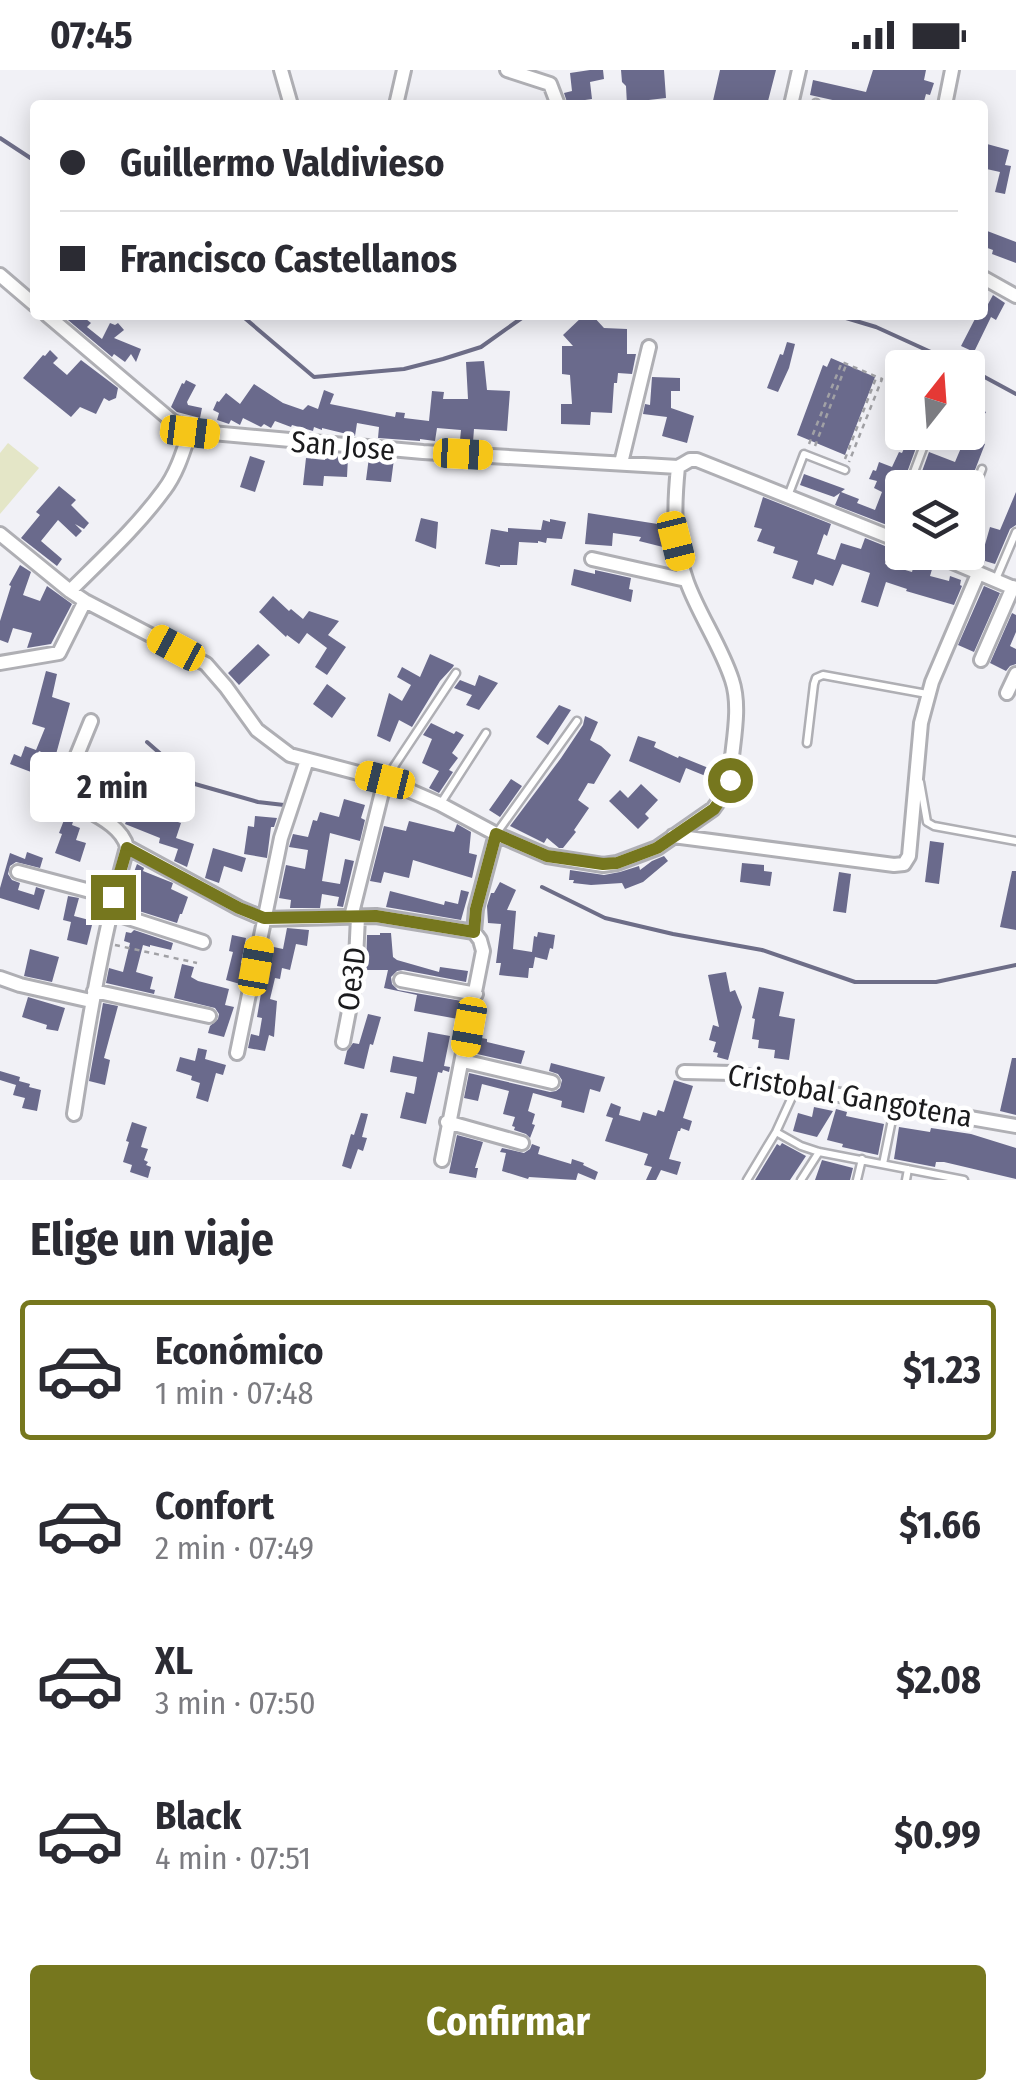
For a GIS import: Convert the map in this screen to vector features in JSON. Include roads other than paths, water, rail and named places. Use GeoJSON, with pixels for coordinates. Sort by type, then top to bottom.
{"type":"FeatureCollection","features":[{"type":"Feature","properties":{"kind":"street"},"geometry":{"type":"LineString","coordinates":[[282,70],[290,100]]}},
{"type":"Feature","properties":{"kind":"street"},"geometry":{"type":"LineString","coordinates":[[397,100],[404,70]]}},
{"type":"Feature","properties":{"kind":"street"},"geometry":{"type":"LineString","coordinates":[[507,70],[553,77]]}},
{"type":"Feature","properties":{"kind":"street"},"geometry":{"type":"LineString","coordinates":[[793,100],[799,70]]}},
{"type":"Feature","properties":{"kind":"street"},"geometry":{"type":"LineString","coordinates":[[946,100],[952,70]]}},
{"type":"Feature","properties":{"kind":"street"},"geometry":{"type":"LineString","coordinates":[[0,275],[30,301]]}},
{"type":"Feature","properties":{"kind":"street"},"geometry":{"type":"LineString","coordinates":[[988,280],[1016,296]]}},
{"type":"Feature","properties":{"kind":"street"},"geometry":{"type":"LineString","coordinates":[[53,320],[190,432],[165,489],[70,591]]}},
{"type":"Feature","properties":{"kind":"street"},"geometry":{"type":"LineString","coordinates":[[621,463],[649,347]]}},
{"type":"Feature","properties":{"kind":"street","name":"San Jose"},"geometry":{"type":"LineString","coordinates":[[190,432],[424,452],[678,467],[696,460],[885,535]]}},
{"type":"Feature","properties":{"kind":"street"},"geometry":{"type":"LineString","coordinates":[[0,534],[70,591],[206,664],[257,730],[290,756],[385,780],[547,856],[617,863],[657,848],[714,809],[730,780],[736,699],[732,680],[686,580],[676,541],[678,467]]}},
{"type":"Feature","properties":{"kind":"street"},"geometry":{"type":"LineString","coordinates":[[592,559],[686,580]]}},
{"type":"Feature","properties":{"kind":"street"},"geometry":{"type":"LineString","coordinates":[[971,570],[1014,588],[981,660]]}},
{"type":"Feature","properties":{"kind":"street"},"geometry":{"type":"LineString","coordinates":[[673,836],[904,864],[910,856],[916,761],[928,695],[978,574]]}},
{"type":"Feature","properties":{"kind":"street"},"geometry":{"type":"LineString","coordinates":[[0,663],[59,653],[86,601]]}},
{"type":"Feature","properties":{"kind":"street"},"geometry":{"type":"LineString","coordinates":[[1007,693],[1016,674]]}},
{"type":"Feature","properties":{"kind":"street"},"geometry":{"type":"LineString","coordinates":[[74,1114],[92,996],[127,848],[118,831],[62,794],[91,721]]}},
{"type":"Feature","properties":{"kind":"street"},"geometry":{"type":"LineString","coordinates":[[237,1054],[281,838],[307,760]]}},
{"type":"Feature","properties":{"kind":"street","name":"Oe3D"},"geometry":{"type":"LineString","coordinates":[[343,1042],[355,980],[354,917],[385,780]]}},
{"type":"Feature","properties":{"kind":"street"},"geometry":{"type":"LineString","coordinates":[[442,1160],[483,951],[474,932],[476,909],[496,834]]}},
{"type":"Feature","properties":{"kind":"street"},"geometry":{"type":"LineString","coordinates":[[127,848],[264,918],[376,916],[474,932]]}},
{"type":"Feature","properties":{"kind":"street"},"geometry":{"type":"LineString","coordinates":[[18,872],[112,904],[203,942]]}},
{"type":"Feature","properties":{"kind":"street"},"geometry":{"type":"LineString","coordinates":[[0,978],[20,986],[209,1016]]}},
{"type":"Feature","properties":{"kind":"street"},"geometry":{"type":"LineString","coordinates":[[401,980],[476,994]]}},
{"type":"Feature","properties":{"kind":"street"},"geometry":{"type":"LineString","coordinates":[[462,1061],[552,1082]]}},
{"type":"Feature","properties":{"kind":"street","name":"Cristobal Gangotena"},"geometry":{"type":"LineString","coordinates":[[684,1072],[734,1073],[1016,1126]]}},
{"type":"Feature","properties":{"kind":"street"},"geometry":{"type":"LineString","coordinates":[[448,1122],[522,1143]]}},
{"type":"Feature","properties":{"kind":"lane"},"geometry":{"type":"LineString","coordinates":[[788,497],[804,454],[843,469]]}},
{"type":"Feature","properties":{"kind":"lane"},"geometry":{"type":"LineString","coordinates":[[996,580],[1016,532]]}},
{"type":"Feature","properties":{"kind":"lane"},"geometry":{"type":"LineString","coordinates":[[385,780],[456,672]]}},
{"type":"Feature","properties":{"kind":"lane"},"geometry":{"type":"LineString","coordinates":[[807,743],[814,684],[823,675],[928,695]]}},
{"type":"Feature","properties":{"kind":"lane"},"geometry":{"type":"LineString","coordinates":[[496,834],[577,721]]}},
{"type":"Feature","properties":{"kind":"lane"},"geometry":{"type":"LineString","coordinates":[[440,804],[486,733]]}},
{"type":"Feature","properties":{"kind":"lane"},"geometry":{"type":"LineString","coordinates":[[916,761],[928,822],[1016,842]]}},
{"type":"Feature","properties":{"kind":"lane"},"geometry":{"type":"LineString","coordinates":[[748,1180],[792,1097]]}},
{"type":"Feature","properties":{"kind":"lane"},"geometry":{"type":"LineString","coordinates":[[882,1164],[895,1104]]}},
{"type":"Feature","properties":{"kind":"lane"},"geometry":{"type":"LineString","coordinates":[[776,1132],[818,1152],[959,1180]]}},
{"type":"Feature","properties":{"kind":"lane"},"geometry":{"type":"LineString","coordinates":[[801,1180],[818,1152]]}},
{"type":"Feature","properties":{"kind":"lane"},"geometry":{"type":"LineString","coordinates":[[857,1180],[862,1159]]}},
{"type":"Feature","properties":{"kind":"lane"},"geometry":{"type":"LineString","coordinates":[[906,1180],[908,1169]]}},
{"type":"Feature","properties":{"kind":"waterway"},"geometry":{"type":"LineString","coordinates":[[0,138],[30,158]]}},
{"type":"Feature","properties":{"kind":"waterway"},"geometry":{"type":"LineString","coordinates":[[247,320],[314,377],[404,369],[443,359],[481,347],[519,320]]}},
{"type":"Feature","properties":{"kind":"waterway"},"geometry":{"type":"LineString","coordinates":[[853,320],[926,350]]}},
{"type":"Feature","properties":{"kind":"waterway"},"geometry":{"type":"LineString","coordinates":[[985,377],[1016,394]]}},
{"type":"Feature","properties":{"kind":"waterway"},"geometry":{"type":"LineString","coordinates":[[147,742],[195,784],[258,802],[284,805]]}},
{"type":"Feature","properties":{"kind":"waterway"},"geometry":{"type":"LineString","coordinates":[[542,887],[605,918],[762,950],[855,982],[936,982],[1016,965]]}}]}
